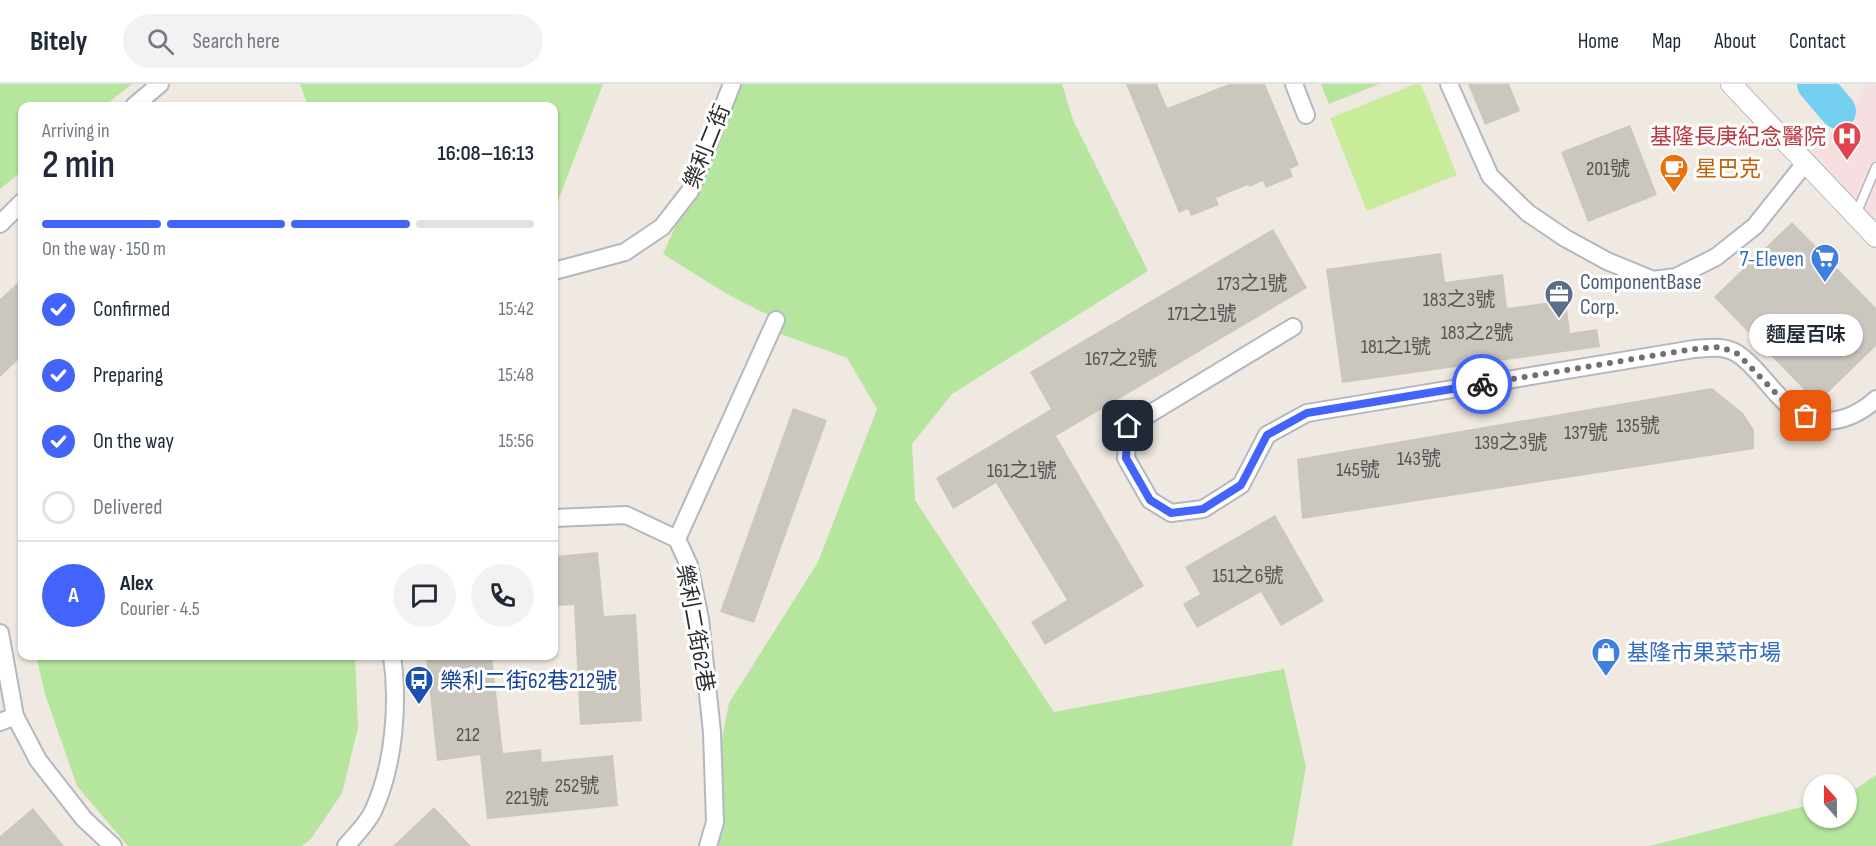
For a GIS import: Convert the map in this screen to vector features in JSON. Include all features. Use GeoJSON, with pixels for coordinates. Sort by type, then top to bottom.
{"type":"FeatureCollection","features":[{"type":"Feature","properties":{"kind":"street"},"geometry":{"type":"LineString","coordinates":[[139,102],[160,84]]}},
{"type":"Feature","properties":{"kind":"street","name":"樂利二街"},"geometry":{"type":"LineString","coordinates":[[558,270],[625,252],[662,227],[690,191],[732,84]]}},
{"type":"Feature","properties":{"kind":"street"},"geometry":{"type":"LineString","coordinates":[[1294,84],[1306,115]]}},
{"type":"Feature","properties":{"kind":"street"},"geometry":{"type":"LineString","coordinates":[[1449,84],[1490,176],[1528,213],[1565,238],[1607,261],[1653,280],[1676,277],[1716,257],[1755,226],[1806,162]]}},
{"type":"Feature","properties":{"kind":"street"},"geometry":{"type":"LineString","coordinates":[[1731,84],[1876,237]]}},
{"type":"Feature","properties":{"kind":"street"},"geometry":{"type":"LineString","coordinates":[[0,224],[18,206]]}},
{"type":"Feature","properties":{"kind":"street"},"geometry":{"type":"LineString","coordinates":[[676,538],[776,320]]}},
{"type":"Feature","properties":{"kind":"street"},"geometry":{"type":"LineString","coordinates":[[1293,327],[1128,426],[1126,458],[1150,500],[1171,513],[1203,509],[1241,485],[1267,435],[1307,413],[1694,349],[1721,347],[1738,354],[1794,412],[1818,421],[1838,420],[1864,410],[1876,399]]}},
{"type":"Feature","properties":{"kind":"street","name":"樂利二街62巷"},"geometry":{"type":"LineString","coordinates":[[558,518],[626,515],[676,538],[689,565],[700,619],[712,732],[715,822],[708,846]]}},
{"type":"Feature","properties":{"kind":"street"},"geometry":{"type":"LineString","coordinates":[[0,633],[8,719],[84,819],[113,846]]}},
{"type":"Feature","properties":{"kind":"street"},"geometry":{"type":"LineString","coordinates":[[346,846],[374,811],[391,756],[396,678],[393,660]]}},
{"type":"Feature","properties":{"kind":"lane"},"geometry":{"type":"LineString","coordinates":[[1856,214],[1876,167]]}},
{"type":"Feature","properties":{"kind":"shaded area","name":"基隆長庚紀念醫院"},"geometry":{"type":"Polygon","coordinates":[[[1866,84],[1876,84],[1876,212],[1874,215],[1876,226],[1810,154],[1852,116],[1866,84]]]}},
{"type":"Feature","properties":{"kind":"green space"},"geometry":{"type":"Polygon","coordinates":[[[0,84],[132,84],[109,102],[18,102],[18,174],[0,189],[0,84]]]}},
{"type":"Feature","properties":{"kind":"green space"},"geometry":{"type":"Polygon","coordinates":[[[300,84],[603,84],[558,201],[558,102],[307,102],[300,84]]]}},
{"type":"Feature","properties":{"kind":"green space"},"geometry":{"type":"Polygon","coordinates":[[[739,84],[1062,84],[1073,120],[1148,271],[952,394],[912,444],[915,500],[1054,712],[1284,669],[1306,767],[1292,846],[701,846],[729,703],[818,562],[877,409],[847,358],[778,333],[776,319],[727,294],[663,254],[739,84]]]}},
{"type":"Feature","properties":{"kind":"green space"},"geometry":{"type":"Polygon","coordinates":[[[1321,84],[1379,84],[1329,104],[1321,84]]]}},
{"type":"Feature","properties":{"kind":"green space"},"geometry":{"type":"Polygon","coordinates":[[[1415,84],[1421,84],[1457,175],[1367,211],[1330,118],[1415,84]]]}},
{"type":"Feature","properties":{"kind":"green space"},"geometry":{"type":"Polygon","coordinates":[[[37,660],[355,660],[358,728],[342,793],[311,839],[302,846],[128,846],[77,786],[46,697],[37,660]]]}},
{"type":"Feature","properties":{"kind":"green space"},"geometry":{"type":"Polygon","coordinates":[[[1876,775],[1876,846],[1650,846],[1803,807],[1803,828],[1857,828],[1857,788],[1876,775]]]}},
{"type":"Feature","properties":{"kind":"building"},"geometry":{"type":"Polygon","coordinates":[[[1126,84],[1157,84],[1167,108],[1229,84],[1265,84],[1299,165],[1290,169],[1293,177],[1266,188],[1263,181],[1249,187],[1248,185],[1216,198],[1219,205],[1191,216],[1188,209],[1179,213],[1126,84]]]}},
{"type":"Feature","properties":{"kind":"building"},"geometry":{"type":"Polygon","coordinates":[[[1468,84],[1509,84],[1520,111],[1485,125],[1468,84]]]}},
{"type":"Feature","properties":{"kind":"building"},"geometry":{"type":"Polygon","coordinates":[[[1630,125],[1657,195],[1588,222],[1561,152],[1630,125]]]}},
{"type":"Feature","properties":{"kind":"building"},"geometry":{"type":"Polygon","coordinates":[[[1792,222],[1876,308],[1876,346],[1817,403],[1714,297],[1792,222]]]}},
{"type":"Feature","properties":{"kind":"building"},"geometry":{"type":"Polygon","coordinates":[[[1273,229],[1307,288],[1056,436],[1144,586],[1045,645],[1031,622],[1067,600],[996,483],[953,509],[936,478],[1051,409],[1030,372],[1273,229]]]}},
{"type":"Feature","properties":{"kind":"building"},"geometry":{"type":"Polygon","coordinates":[[[1441,253],[1445,282],[1503,274],[1507,308],[1566,300],[1570,333],[1597,329],[1600,347],[1342,383],[1326,269],[1441,253]]]}},
{"type":"Feature","properties":{"kind":"building"},"geometry":{"type":"Polygon","coordinates":[[[18,283],[18,360],[0,377],[0,299],[18,283]]]}},
{"type":"Feature","properties":{"kind":"building"},"geometry":{"type":"Polygon","coordinates":[[[1712,388],[1743,413],[1754,430],[1754,449],[1302,519],[1297,459],[1712,388]]]}},
{"type":"Feature","properties":{"kind":"building"},"geometry":{"type":"Polygon","coordinates":[[[793,408],[827,420],[754,623],[720,612],[793,408]]]}},
{"type":"Feature","properties":{"kind":"building"},"geometry":{"type":"Polygon","coordinates":[[[1275,515],[1324,601],[1281,626],[1261,592],[1197,628],[1183,604],[1200,594],[1185,567],[1275,515]]]}},
{"type":"Feature","properties":{"kind":"building"},"geometry":{"type":"Polygon","coordinates":[[[598,552],[604,616],[636,614],[642,721],[580,725],[574,605],[558,606],[558,556],[598,552]]]}},
{"type":"Feature","properties":{"kind":"building"},"geometry":{"type":"Polygon","coordinates":[[[426,660],[492,660],[503,753],[541,749],[542,762],[613,755],[618,806],[487,819],[480,755],[437,761],[426,660]]]}},
{"type":"Feature","properties":{"kind":"building"},"geometry":{"type":"Polygon","coordinates":[[[434,807],[471,846],[393,846],[434,807]]]}},
{"type":"Feature","properties":{"kind":"building"},"geometry":{"type":"Polygon","coordinates":[[[33,808],[64,846],[0,846],[0,836],[33,808]]]}},
{"type":"Feature","properties":{"kind":"waterway"},"geometry":{"type":"LineString","coordinates":[[1815,84],[1838,111]]}},
{"type":"Feature","properties":{"kind":"way so far"},"geometry":{"type":"LineString","coordinates":[[1482,384],[1694,349],[1721,347],[1738,354],[1794,412],[1806,416]]}},
{"type":"Feature","properties":{"kind":"place","name":"基隆長庚紀念醫院"},"geometry":{"type":"Point","coordinates":[1847,162]}},
{"type":"Feature","properties":{"kind":"place","name":"星巴克"},"geometry":{"type":"Point","coordinates":[1674,194]}},
{"type":"Feature","properties":{"kind":"place","name":"7-Eleven"},"geometry":{"type":"Point","coordinates":[1825,284]}},
{"type":"Feature","properties":{"kind":"place","name":"ComponentBase Corp."},"geometry":{"type":"Point","coordinates":[1559,320]}},
{"type":"Feature","properties":{"kind":"place","name":"麵屋百味"},"geometry":{"type":"Point","coordinates":[1806,416]}},
{"type":"Feature","properties":{"kind":"place","name":"基隆市果菜市場"},"geometry":{"type":"Point","coordinates":[1606,678]}},
{"type":"Feature","properties":{"kind":"place","name":"樂利二街62巷212號"},"geometry":{"type":"Point","coordinates":[419,706]}},
{"type":"Feature","properties":{"kind":"route"},"geometry":{"type":"LineString","coordinates":[[1128,426],[1126,458],[1150,500],[1171,513],[1203,509],[1241,485],[1267,435],[1307,413],[1482,384]]}}]}
